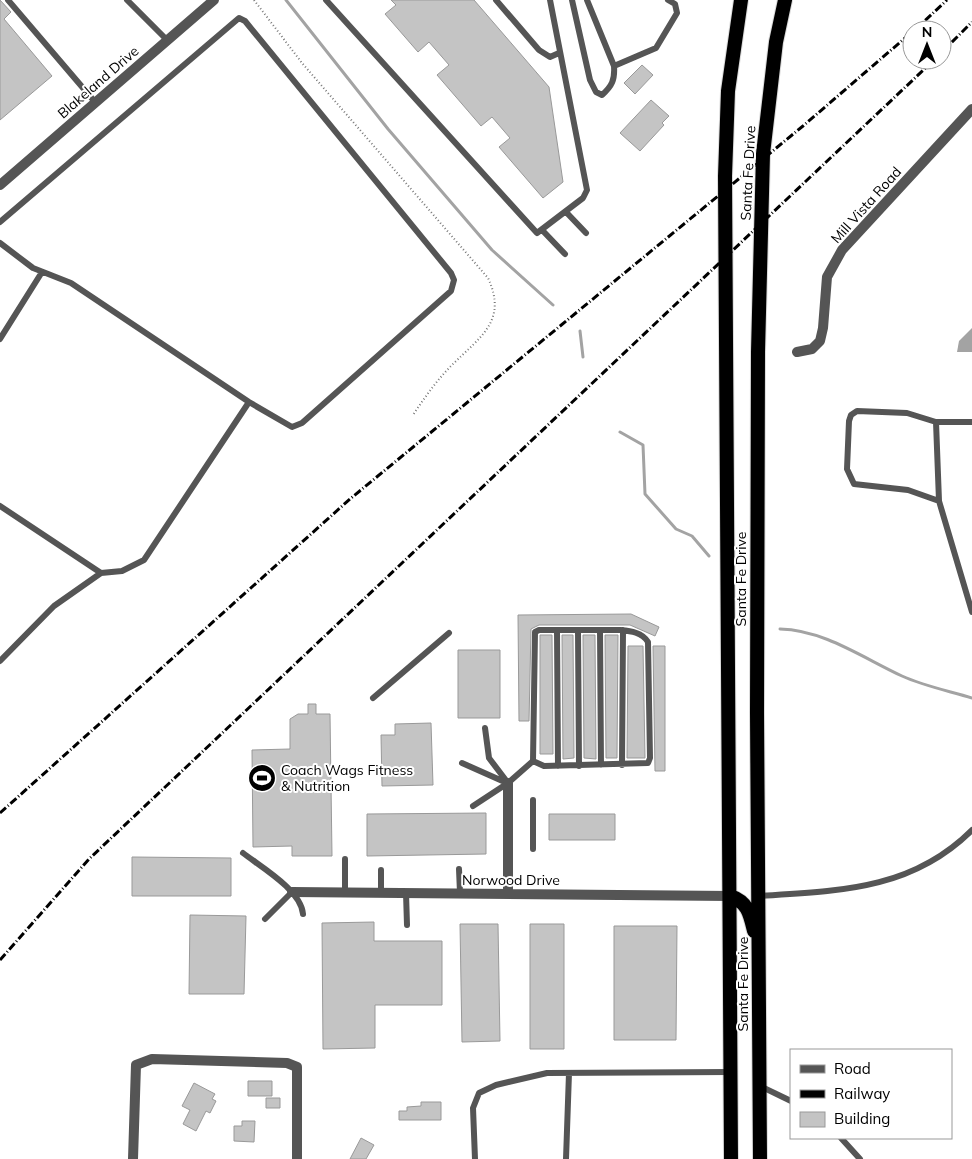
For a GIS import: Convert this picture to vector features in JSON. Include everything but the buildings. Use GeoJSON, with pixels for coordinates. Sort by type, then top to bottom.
{"type":"FeatureCollection","features":[{"type":"Feature","properties":{"kind":"highway","name":"Santa Fe Drive"},"geometry":{"type":"LineString","coordinates":[[731,1159],[726,169],[728,91],[741,0]]}},
{"type":"Feature","properties":{"kind":"highway","name":"Santa Fe Drive"},"geometry":{"type":"LineString","coordinates":[[760,1159],[760,896],[757,713],[758,362],[763,154],[776,42],[785,0]]}},
{"type":"Feature","properties":{"kind":"highway"},"geometry":{"type":"LineString","coordinates":[[730,896],[740,899],[749,908],[760,952]]}},
{"type":"Feature","properties":{"kind":"street","name":"Blakeland Drive"},"geometry":{"type":"LineString","coordinates":[[0,184],[214,0]]}},
{"type":"Feature","properties":{"kind":"street","name":"Mill Vista Road"},"geometry":{"type":"LineString","coordinates":[[797,352],[812,349],[820,341],[823,328],[827,277],[842,250],[972,109]]}},
{"type":"Feature","properties":{"kind":"street"},"geometry":{"type":"LineString","coordinates":[[508,783],[508,893]]}},
{"type":"Feature","properties":{"kind":"street","name":"Norwood Drive"},"geometry":{"type":"LineString","coordinates":[[292,892],[730,896]]}},
{"type":"Feature","properties":{"kind":"street"},"geometry":{"type":"LineString","coordinates":[[133,1159],[136,1065],[152,1059],[287,1063],[297,1067],[297,1159]]}},
{"type":"Feature","properties":{"kind":"lane"},"geometry":{"type":"LineString","coordinates":[[8,0],[95,102]]}},
{"type":"Feature","properties":{"kind":"lane"},"geometry":{"type":"LineString","coordinates":[[126,0],[167,40]]}},
{"type":"Feature","properties":{"kind":"lane"},"geometry":{"type":"LineString","coordinates":[[326,0],[537,234],[583,198],[587,190],[550,0]]}},
{"type":"Feature","properties":{"kind":"lane"},"geometry":{"type":"LineString","coordinates":[[496,0],[538,50],[550,57],[559,53]]}},
{"type":"Feature","properties":{"kind":"lane"},"geometry":{"type":"LineString","coordinates":[[572,0],[590,80],[596,92],[602,95],[610,88],[615,78],[614,66],[587,0]]}},
{"type":"Feature","properties":{"kind":"lane"},"geometry":{"type":"LineString","coordinates":[[614,66],[656,48],[678,13],[675,4],[668,0]]}},
{"type":"Feature","properties":{"kind":"lane"},"geometry":{"type":"LineString","coordinates":[[0,222],[232,22],[239,18],[245,21],[448,268],[454,280],[451,291],[302,423],[292,427],[249,402],[71,283],[33,268],[0,243]]}},
{"type":"Feature","properties":{"kind":"lane"},"geometry":{"type":"LineString","coordinates":[[566,212],[586,233]]}},
{"type":"Feature","properties":{"kind":"lane"},"geometry":{"type":"LineString","coordinates":[[543,231],[565,254]]}},
{"type":"Feature","properties":{"kind":"lane"},"geometry":{"type":"LineString","coordinates":[[0,339],[42,272]]}},
{"type":"Feature","properties":{"kind":"lane"},"geometry":{"type":"LineString","coordinates":[[0,662],[54,606],[101,573],[122,571],[144,560],[249,402]]}},
{"type":"Feature","properties":{"kind":"lane"},"geometry":{"type":"LineString","coordinates":[[939,501],[908,490],[854,484],[847,469],[849,421],[851,415],[857,411],[907,413],[936,422],[972,422]]}},
{"type":"Feature","properties":{"kind":"lane"},"geometry":{"type":"LineString","coordinates":[[936,422],[939,501],[972,612]]}},
{"type":"Feature","properties":{"kind":"lane"},"geometry":{"type":"LineString","coordinates":[[0,506],[101,573]]}},
{"type":"Feature","properties":{"kind":"lane"},"geometry":{"type":"LineString","coordinates":[[473,806],[508,783],[533,761],[534,635],[539,630],[623,630],[644,636],[648,642],[650,758],[648,763],[643,765],[544,766],[533,761]]}},
{"type":"Feature","properties":{"kind":"lane"},"geometry":{"type":"LineString","coordinates":[[557,630],[558,766]]}},
{"type":"Feature","properties":{"kind":"lane"},"geometry":{"type":"LineString","coordinates":[[578,630],[579,766]]}},
{"type":"Feature","properties":{"kind":"lane"},"geometry":{"type":"LineString","coordinates":[[600,630],[601,766]]}},
{"type":"Feature","properties":{"kind":"lane"},"geometry":{"type":"LineString","coordinates":[[622,765],[623,630]]}},
{"type":"Feature","properties":{"kind":"lane"},"geometry":{"type":"LineString","coordinates":[[373,698],[450,633]]}},
{"type":"Feature","properties":{"kind":"lane"},"geometry":{"type":"LineString","coordinates":[[485,728],[489,758],[508,783]]}},
{"type":"Feature","properties":{"kind":"lane"},"geometry":{"type":"LineString","coordinates":[[462,762],[508,783]]}},
{"type":"Feature","properties":{"kind":"lane"},"geometry":{"type":"LineString","coordinates":[[533,800],[533,849]]}},
{"type":"Feature","properties":{"kind":"lane"},"geometry":{"type":"LineString","coordinates":[[760,896],[850,889],[894,879],[926,864],[950,849],[972,830]]}},
{"type":"Feature","properties":{"kind":"lane"},"geometry":{"type":"LineString","coordinates":[[242,853],[292,892],[302,906],[302,914]]}},
{"type":"Feature","properties":{"kind":"lane"},"geometry":{"type":"LineString","coordinates":[[345,859],[345,892]]}},
{"type":"Feature","properties":{"kind":"lane"},"geometry":{"type":"LineString","coordinates":[[460,869],[460,893]]}},
{"type":"Feature","properties":{"kind":"lane"},"geometry":{"type":"LineString","coordinates":[[381,870],[381,892]]}},
{"type":"Feature","properties":{"kind":"lane"},"geometry":{"type":"LineString","coordinates":[[265,919],[292,892]]}},
{"type":"Feature","properties":{"kind":"lane"},"geometry":{"type":"LineString","coordinates":[[406,893],[407,925]]}},
{"type":"Feature","properties":{"kind":"lane"},"geometry":{"type":"LineString","coordinates":[[475,1159],[473,1108],[479,1093],[496,1085],[547,1074],[732,1072]]}},
{"type":"Feature","properties":{"kind":"lane"},"geometry":{"type":"LineString","coordinates":[[566,1159],[569,1074]]}},
{"type":"Feature","properties":{"kind":"lane"},"geometry":{"type":"LineString","coordinates":[[760,1086],[790,1101]]}},
{"type":"Feature","properties":{"kind":"lane"},"geometry":{"type":"LineString","coordinates":[[842,1139],[860,1159]]}},
{"type":"Feature","properties":{"kind":"shaded area"},"geometry":{"type":"Polygon","coordinates":[[[972,328],[972,352],[957,352],[959,341],[972,328]]]}},
{"type":"Feature","properties":{"kind":"waterway"},"geometry":{"type":"LineString","coordinates":[[286,0],[388,129],[492,250],[553,305]]}},
{"type":"Feature","properties":{"kind":"waterway"},"geometry":{"type":"LineString","coordinates":[[580,331],[583,357]]}},
{"type":"Feature","properties":{"kind":"waterway"},"geometry":{"type":"LineString","coordinates":[[620,432],[643,445],[645,494],[676,529],[692,536],[709,556]]}},
{"type":"Feature","properties":{"kind":"waterway"},"geometry":{"type":"LineString","coordinates":[[780,629],[812,634],[843,646],[910,680],[972,698]]}},
{"type":"Feature","properties":{"kind":"railway"},"geometry":{"type":"LineString","coordinates":[[926,20],[947,0]]}},
{"type":"Feature","properties":{"kind":"railway"},"geometry":{"type":"LineString","coordinates":[[952,42],[972,22]]}},
{"type":"Feature","properties":{"kind":"railway"},"geometry":{"type":"LineString","coordinates":[[0,813],[350,499],[803,126],[902,41]]}},
{"type":"Feature","properties":{"kind":"railway"},"geometry":{"type":"LineString","coordinates":[[0,960],[89,859],[923,70]]}},
{"type":"Feature","properties":{"kind":"place","name":"Coach Wags Fitness & Nutrition"},"geometry":{"type":"Point","coordinates":[262,778]}}]}
